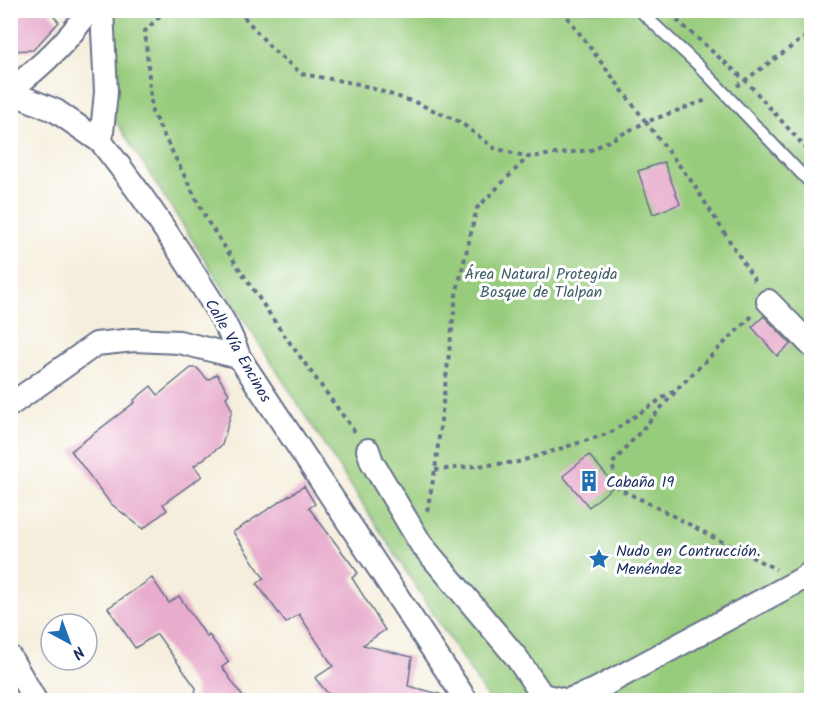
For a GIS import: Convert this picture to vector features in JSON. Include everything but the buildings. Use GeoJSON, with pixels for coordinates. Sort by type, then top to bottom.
{"type":"FeatureCollection","features":[{"type":"Feature","properties":{"kind":"street"},"geometry":{"type":"LineString","coordinates":[[10,91],[45,63],[76,30],[89,10]]}},
{"type":"Feature","properties":{"kind":"street"},"geometry":{"type":"LineString","coordinates":[[101,142],[106,92],[102,10]]}},
{"type":"Feature","properties":{"kind":"street","name":"Calle Vía Encinos"},"geometry":{"type":"LineString","coordinates":[[10,91],[56,111],[101,142],[142,195],[232,334],[239,357],[466,700]]}},
{"type":"Feature","properties":{"kind":"street"},"geometry":{"type":"LineString","coordinates":[[768,301],[812,346]]}},
{"type":"Feature","properties":{"kind":"street"},"geometry":{"type":"LineString","coordinates":[[10,405],[96,344],[134,340],[179,342],[239,357]]}},
{"type":"Feature","properties":{"kind":"street"},"geometry":{"type":"LineString","coordinates":[[368,450],[372,462],[421,544],[517,658],[542,695],[566,700],[595,690],[806,576]]}},
{"type":"Feature","properties":{"kind":"street"},"geometry":{"type":"LineString","coordinates":[[10,657],[35,700]]}},
{"type":"Feature","properties":{"kind":"lane"},"geometry":{"type":"LineString","coordinates":[[639,10],[699,66],[812,185]]}},
{"type":"Feature","properties":{"kind":"path"},"geometry":{"type":"LineString","coordinates":[[166,10],[145,31],[152,112],[208,222],[277,325],[368,450]]}},
{"type":"Feature","properties":{"kind":"path"},"geometry":{"type":"LineString","coordinates":[[238,10],[272,49],[302,74],[358,84],[417,103],[460,122],[494,148],[528,157],[591,150],[646,122],[725,93],[746,81],[812,32]]}},
{"type":"Feature","properties":{"kind":"path"},"geometry":{"type":"LineString","coordinates":[[562,10],[692,182],[768,301],[679,387],[612,464],[619,489],[661,509],[727,546],[806,576]]}},
{"type":"Feature","properties":{"kind":"path"},"geometry":{"type":"LineString","coordinates":[[665,10],[746,81],[812,155]]}},
{"type":"Feature","properties":{"kind":"path"},"geometry":{"type":"LineString","coordinates":[[421,544],[435,470],[456,295],[477,208],[528,157]]}},
{"type":"Feature","properties":{"kind":"path"},"geometry":{"type":"LineString","coordinates":[[435,470],[518,462],[610,433],[679,387]]}},
{"type":"Feature","properties":{"kind":"green space","name":"Área Natural Protegida Bosque de Tlalpan"},"geometry":{"type":"Polygon","coordinates":[[[107,11],[811,11],[811,700],[489,700],[113,117],[107,11]]]}},
{"type":"Feature","properties":{"kind":"place","name":"Cabaña 19"},"geometry":{"type":"Point","coordinates":[589,481]}},
{"type":"Feature","properties":{"kind":"place","name":"Nudo en Contrucción. Menéndez"},"geometry":{"type":"Point","coordinates":[599,559]}}]}
